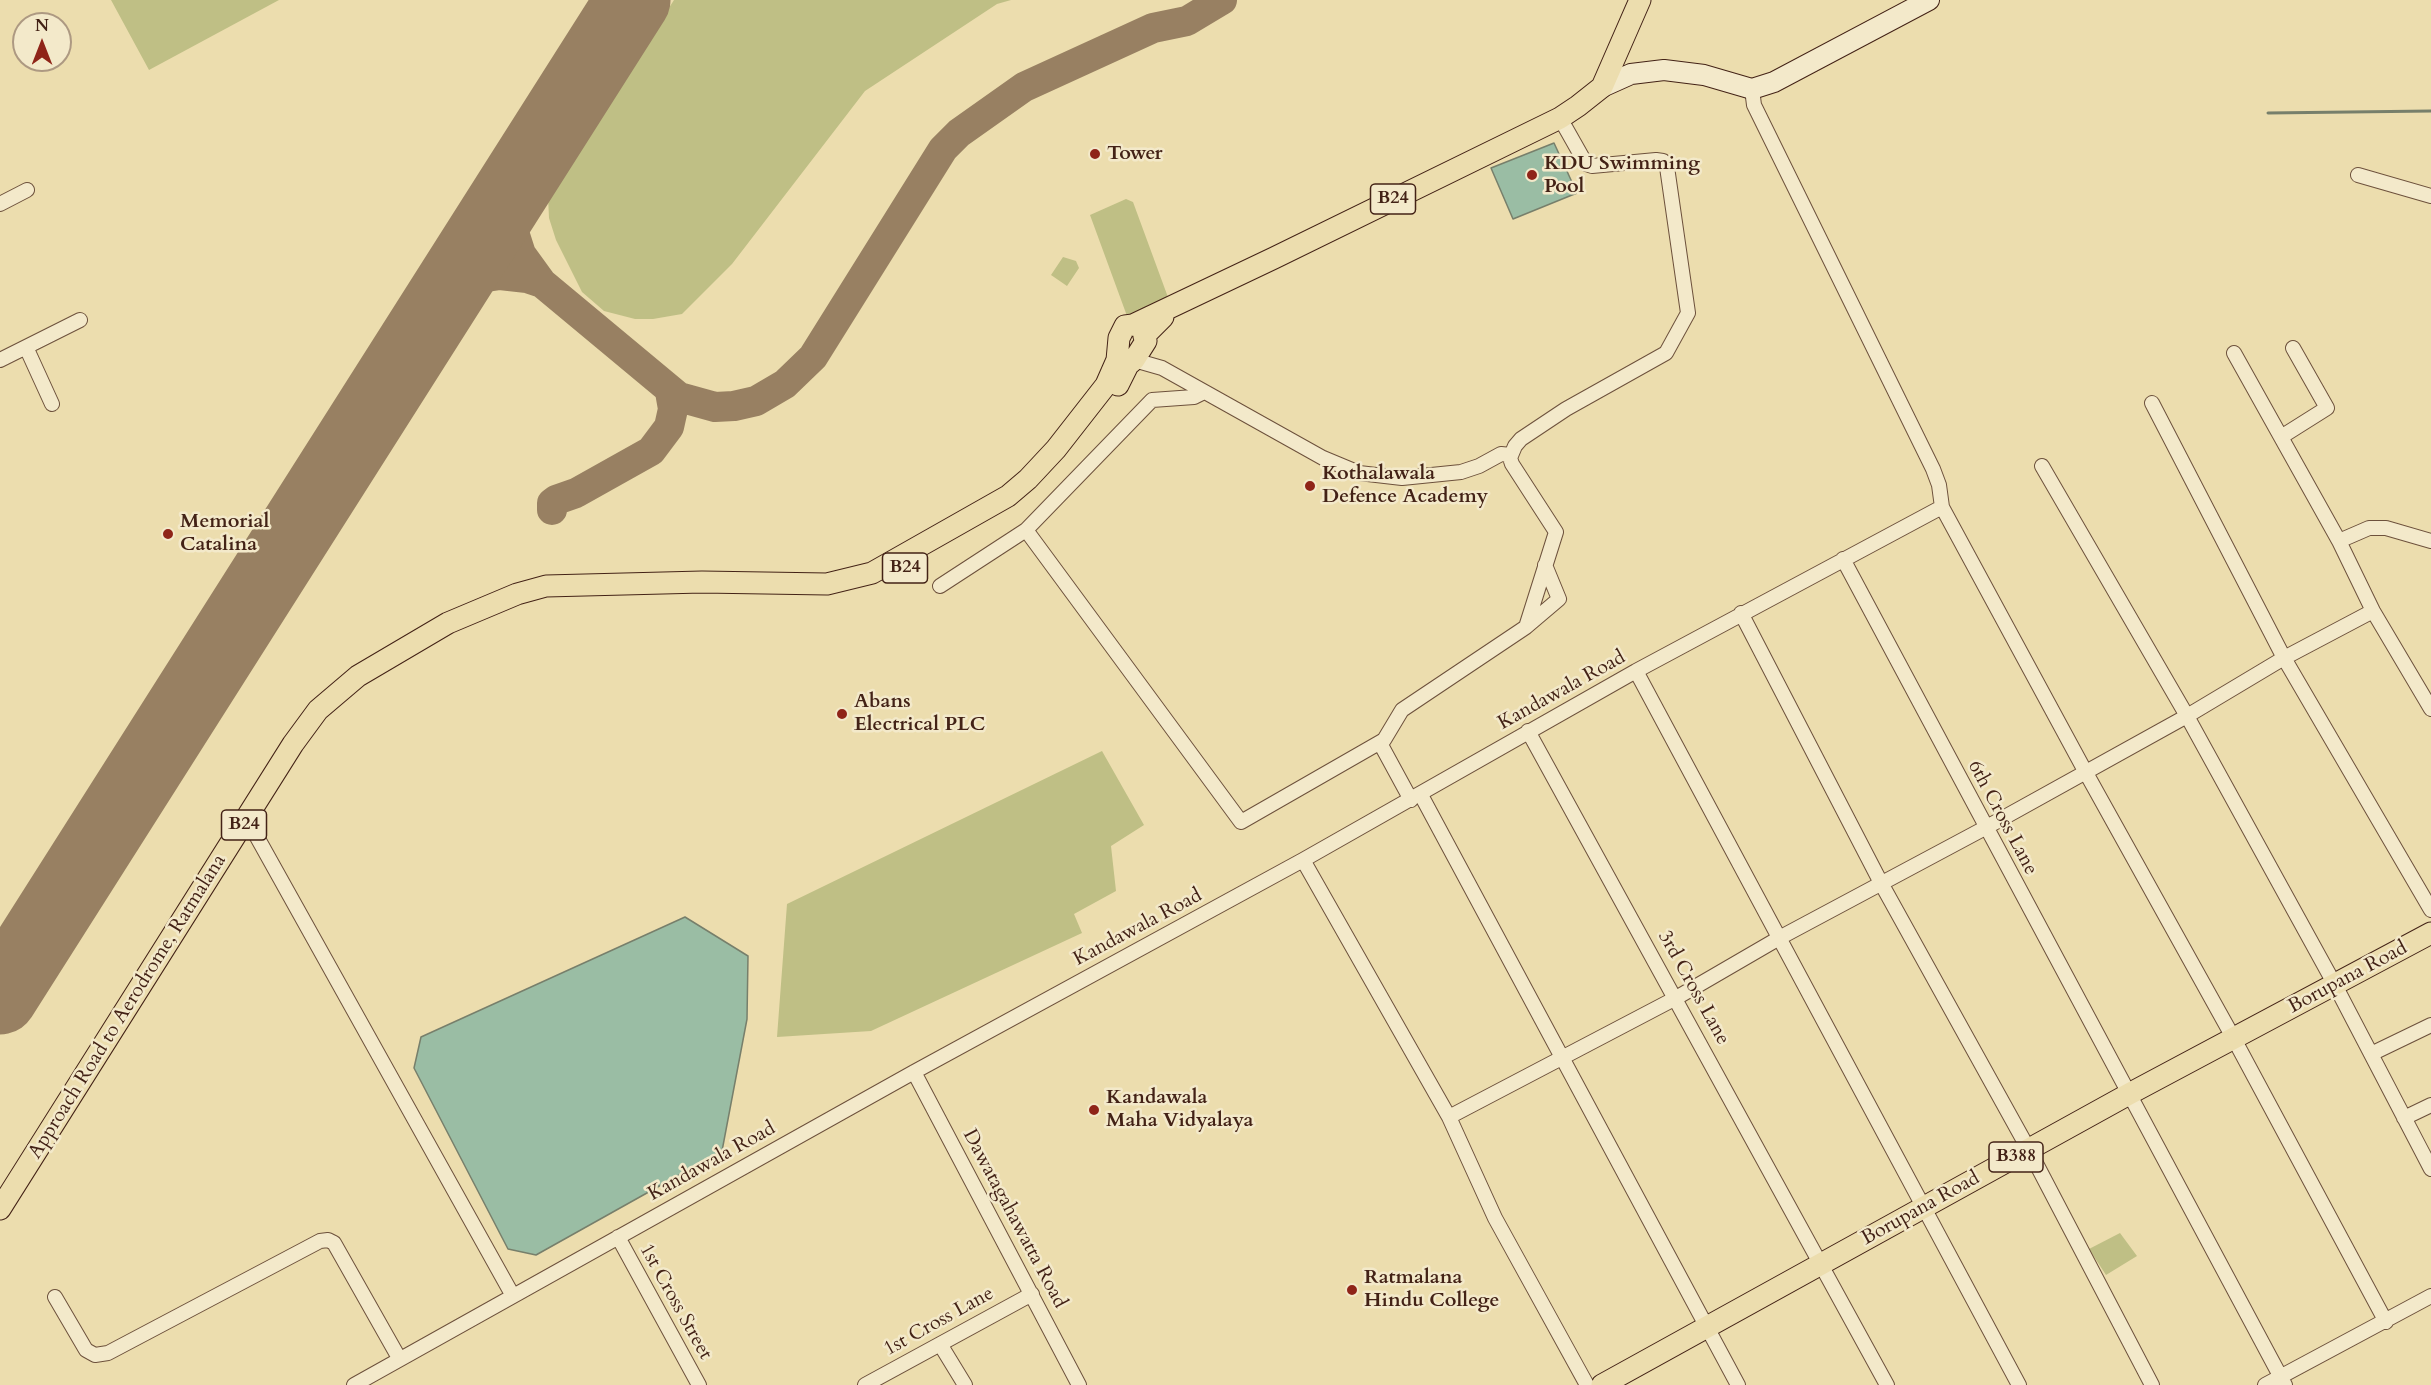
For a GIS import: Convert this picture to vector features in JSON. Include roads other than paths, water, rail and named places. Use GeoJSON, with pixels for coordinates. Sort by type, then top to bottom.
{"type":"FeatureCollection","features":[{"type":"Feature","properties":{"kind":"main road","name":"B24"},"geometry":{"type":"LineString","coordinates":[[1141,334],[1179,304],[1560,118],[1602,87],[1640,0]]}},
{"type":"Feature","properties":{"kind":"main road","name":"Approach Road to Aerodrome, Ratmalana"},"geometry":{"type":"LineString","coordinates":[[0,1209],[293,744],[318,710],[358,676],[448,623],[517,594],[546,586],[827,584],[872,573],[1008,496],[1028,479],[1126,362],[1122,332],[1125,326],[1141,334]]}},
{"type":"Feature","properties":{"kind":"main road","name":"Borupana Road"},"geometry":{"type":"LineString","coordinates":[[1602,1385],[2130,1094],[2431,933]]}},
{"type":"Feature","properties":{"kind":"street"},"geometry":{"type":"LineString","coordinates":[[1602,87],[1631,74],[1664,70],[1704,75],[1752,90],[1774,82],[1929,0]]}},
{"type":"Feature","properties":{"kind":"street"},"geometry":{"type":"LineString","coordinates":[[1752,90],[1754,105],[1933,469],[1939,485],[1942,507],[2234,1039],[2385,1322]]}},
{"type":"Feature","properties":{"kind":"street"},"geometry":{"type":"LineString","coordinates":[[1526,627],[1556,532],[1514,469],[1511,455],[1521,439],[1537,428],[1666,353],[1688,313],[1667,167],[1663,161],[1656,160],[1592,166],[1586,164],[1560,118]]}},
{"type":"Feature","properties":{"kind":"street"},"geometry":{"type":"LineString","coordinates":[[2358,175],[2431,196]]}},
{"type":"Feature","properties":{"kind":"street"},"geometry":{"type":"LineString","coordinates":[[0,204],[27,190]]}},
{"type":"Feature","properties":{"kind":"street"},"geometry":{"type":"LineString","coordinates":[[0,360],[80,320]]}},
{"type":"Feature","properties":{"kind":"street"},"geometry":{"type":"LineString","coordinates":[[1141,334],[1149,353],[1162,368],[1323,458],[1359,473],[1402,478],[1461,472],[1479,466],[1501,454],[1511,455]]}},
{"type":"Feature","properties":{"kind":"street"},"geometry":{"type":"LineString","coordinates":[[26,347],[52,404]]}},
{"type":"Feature","properties":{"kind":"street"},"geometry":{"type":"LineString","coordinates":[[2281,437],[2328,408],[2293,348]]}},
{"type":"Feature","properties":{"kind":"street"},"geometry":{"type":"LineString","coordinates":[[2234,353],[2339,541],[2373,611],[2431,709]]}},
{"type":"Feature","properties":{"kind":"street"},"geometry":{"type":"LineString","coordinates":[[1126,362],[1162,368]]}},
{"type":"Feature","properties":{"kind":"street"},"geometry":{"type":"LineString","coordinates":[[940,586],[1026,530],[1152,400],[1194,397],[1203,392]]}},
{"type":"Feature","properties":{"kind":"street"},"geometry":{"type":"LineString","coordinates":[[2152,403],[2284,658],[2431,910]]}},
{"type":"Feature","properties":{"kind":"street"},"geometry":{"type":"LineString","coordinates":[[2042,466],[2187,716],[2335,985],[2431,1169]]}},
{"type":"Feature","properties":{"kind":"street","name":"Kandawala Road"},"geometry":{"type":"LineString","coordinates":[[354,1385],[914,1072],[1303,861],[1636,671],[1942,507]]}},
{"type":"Feature","properties":{"kind":"street"},"geometry":{"type":"LineString","coordinates":[[2339,541],[2369,528],[2431,541]]}},
{"type":"Feature","properties":{"kind":"street"},"geometry":{"type":"LineString","coordinates":[[1026,530],[1241,822],[1380,742],[1388,736],[1402,710],[1526,627],[1559,599],[1545,565]]}},
{"type":"Feature","properties":{"kind":"street","name":"6th Cross Lane"},"geometry":{"type":"LineString","coordinates":[[1842,559],[1984,828],[2130,1094],[2283,1381]]}},
{"type":"Feature","properties":{"kind":"street"},"geometry":{"type":"LineString","coordinates":[[1449,1117],[1676,998],[1781,937],[1984,828],[2187,716],[2284,658],[2373,611]]}},
{"type":"Feature","properties":{"kind":"street"},"geometry":{"type":"LineString","coordinates":[[1741,614],[1881,884],[2029,1150],[2152,1385]]}},
{"type":"Feature","properties":{"kind":"street"},"geometry":{"type":"LineString","coordinates":[[1636,671],[1781,937],[2019,1385]]}},
{"type":"Feature","properties":{"kind":"street","name":"3rd Cross Lane"},"geometry":{"type":"LineString","coordinates":[[1528,731],[1823,1264],[1887,1385]]}},
{"type":"Feature","properties":{"kind":"street"},"geometry":{"type":"LineString","coordinates":[[1380,742],[1416,797],[1562,1056],[1738,1385]]}},
{"type":"Feature","properties":{"kind":"street"},"geometry":{"type":"LineString","coordinates":[[247,819],[513,1296]]}},
{"type":"Feature","properties":{"kind":"street"},"geometry":{"type":"LineString","coordinates":[[1303,861],[1449,1117],[1495,1218],[1587,1385]]}},
{"type":"Feature","properties":{"kind":"street"},"geometry":{"type":"LineString","coordinates":[[2371,1054],[2431,1024]]}},
{"type":"Feature","properties":{"kind":"street","name":"Dawatagahawatta Road"},"geometry":{"type":"LineString","coordinates":[[914,1072],[1079,1385]]}},
{"type":"Feature","properties":{"kind":"street"},"geometry":{"type":"LineString","coordinates":[[2404,1118],[2431,1105]]}},
{"type":"Feature","properties":{"kind":"street","name":"1st Cross Street"},"geometry":{"type":"LineString","coordinates":[[618,1237],[699,1385]]}},
{"type":"Feature","properties":{"kind":"street"},"geometry":{"type":"LineString","coordinates":[[55,1297],[86,1350],[95,1355],[108,1353],[320,1241],[328,1240],[334,1243],[399,1358]]}},
{"type":"Feature","properties":{"kind":"street","name":"1st Cross Lane"},"geometry":{"type":"LineString","coordinates":[[865,1385],[1032,1294]]}},
{"type":"Feature","properties":{"kind":"street"},"geometry":{"type":"LineString","coordinates":[[2265,1385],[2283,1381],[2431,1296]]}},
{"type":"Feature","properties":{"kind":"street"},"geometry":{"type":"LineString","coordinates":[[940,1344],[965,1385]]}},
{"type":"Feature","properties":{"kind":"waterway"},"geometry":{"type":"LineString","coordinates":[[2268,113],[2431,111]]}},
{"type":"Feature","properties":{"kind":"place","name":"Tower"},"geometry":{"type":"Point","coordinates":[1095,154]}},
{"type":"Feature","properties":{"kind":"place","name":"KDU Swimming Pool"},"geometry":{"type":"Point","coordinates":[1532,175]}},
{"type":"Feature","properties":{"kind":"place","name":"Kothalawala Defence Academy"},"geometry":{"type":"Point","coordinates":[1310,486]}},
{"type":"Feature","properties":{"kind":"place","name":"Memorial Catalina"},"geometry":{"type":"Point","coordinates":[168,534]}},
{"type":"Feature","properties":{"kind":"place","name":"Abans Electrical PLC"},"geometry":{"type":"Point","coordinates":[842,714]}},
{"type":"Feature","properties":{"kind":"place","name":"Kandawala Maha Vidyalaya"},"geometry":{"type":"Point","coordinates":[1094,1110]}},
{"type":"Feature","properties":{"kind":"place","name":"Ratmalana Hindu College"},"geometry":{"type":"Point","coordinates":[1352,1290]}}]}
